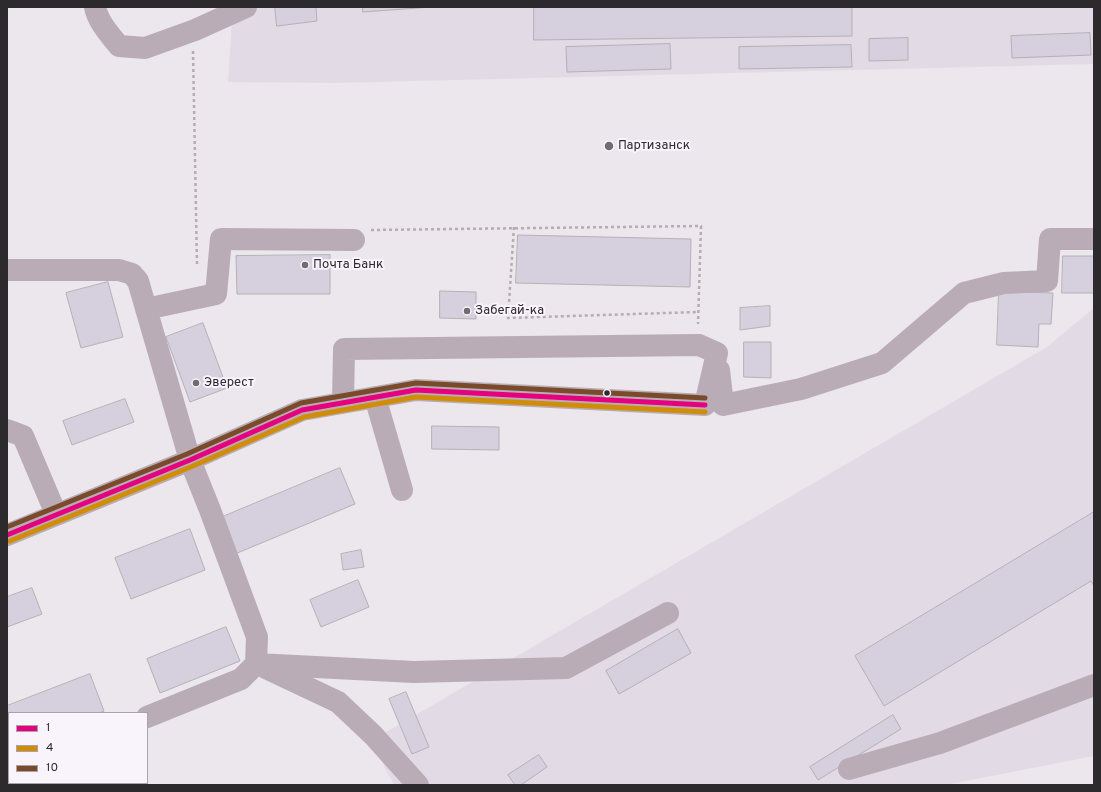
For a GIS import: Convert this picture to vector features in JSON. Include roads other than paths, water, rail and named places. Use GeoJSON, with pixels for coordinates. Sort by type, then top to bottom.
{"type":"FeatureCollection","features":[{"type":"Feature","properties":{"kind":"street"},"geometry":{"type":"LineString","coordinates":[[95,7],[106,31],[119,46],[145,48],[195,30],[246,7]]}},
{"type":"Feature","properties":{"kind":"street"},"geometry":{"type":"LineString","coordinates":[[146,309],[216,294],[221,239],[354,240]]}},
{"type":"Feature","properties":{"kind":"street"},"geometry":{"type":"LineString","coordinates":[[708,349],[723,405],[800,389],[882,363],[964,293],[1004,283],[1047,282],[1050,239],[1094,239]]}},
{"type":"Feature","properties":{"kind":"street"},"geometry":{"type":"LineString","coordinates":[[7,270],[119,270],[132,274],[138,281],[190,460],[257,637],[256,664],[241,679],[148,717]]}},
{"type":"Feature","properties":{"kind":"street"},"geometry":{"type":"LineString","coordinates":[[343,403],[344,349],[708,349]]}},
{"type":"Feature","properties":{"kind":"street"},"geometry":{"type":"LineString","coordinates":[[7,535],[190,460],[302,410],[416,390],[705,405],[708,349]]}},
{"type":"Feature","properties":{"kind":"street"},"geometry":{"type":"LineString","coordinates":[[375,397],[402,490]]}},
{"type":"Feature","properties":{"kind":"street"},"geometry":{"type":"LineString","coordinates":[[7,430],[23,436],[56,514]]}},
{"type":"Feature","properties":{"kind":"street"},"geometry":{"type":"LineString","coordinates":[[256,664],[414,672],[566,668],[668,613]]}},
{"type":"Feature","properties":{"kind":"street"},"geometry":{"type":"LineString","coordinates":[[256,664],[338,702],[372,735],[418,785]]}},
{"type":"Feature","properties":{"kind":"street"},"geometry":{"type":"LineString","coordinates":[[849,769],[940,743],[1094,685]]}},
{"type":"Feature","properties":{"kind":"place","name":"Партизанск"},"geometry":{"type":"Point","coordinates":[609,146]}},
{"type":"Feature","properties":{"kind":"place","name":"Почта Банк"},"geometry":{"type":"Point","coordinates":[305,265]}},
{"type":"Feature","properties":{"kind":"place","name":"Забегай-ка"},"geometry":{"type":"Point","coordinates":[467,311]}},
{"type":"Feature","properties":{"kind":"place","name":"Эверест"},"geometry":{"type":"Point","coordinates":[196,383]}}]}
